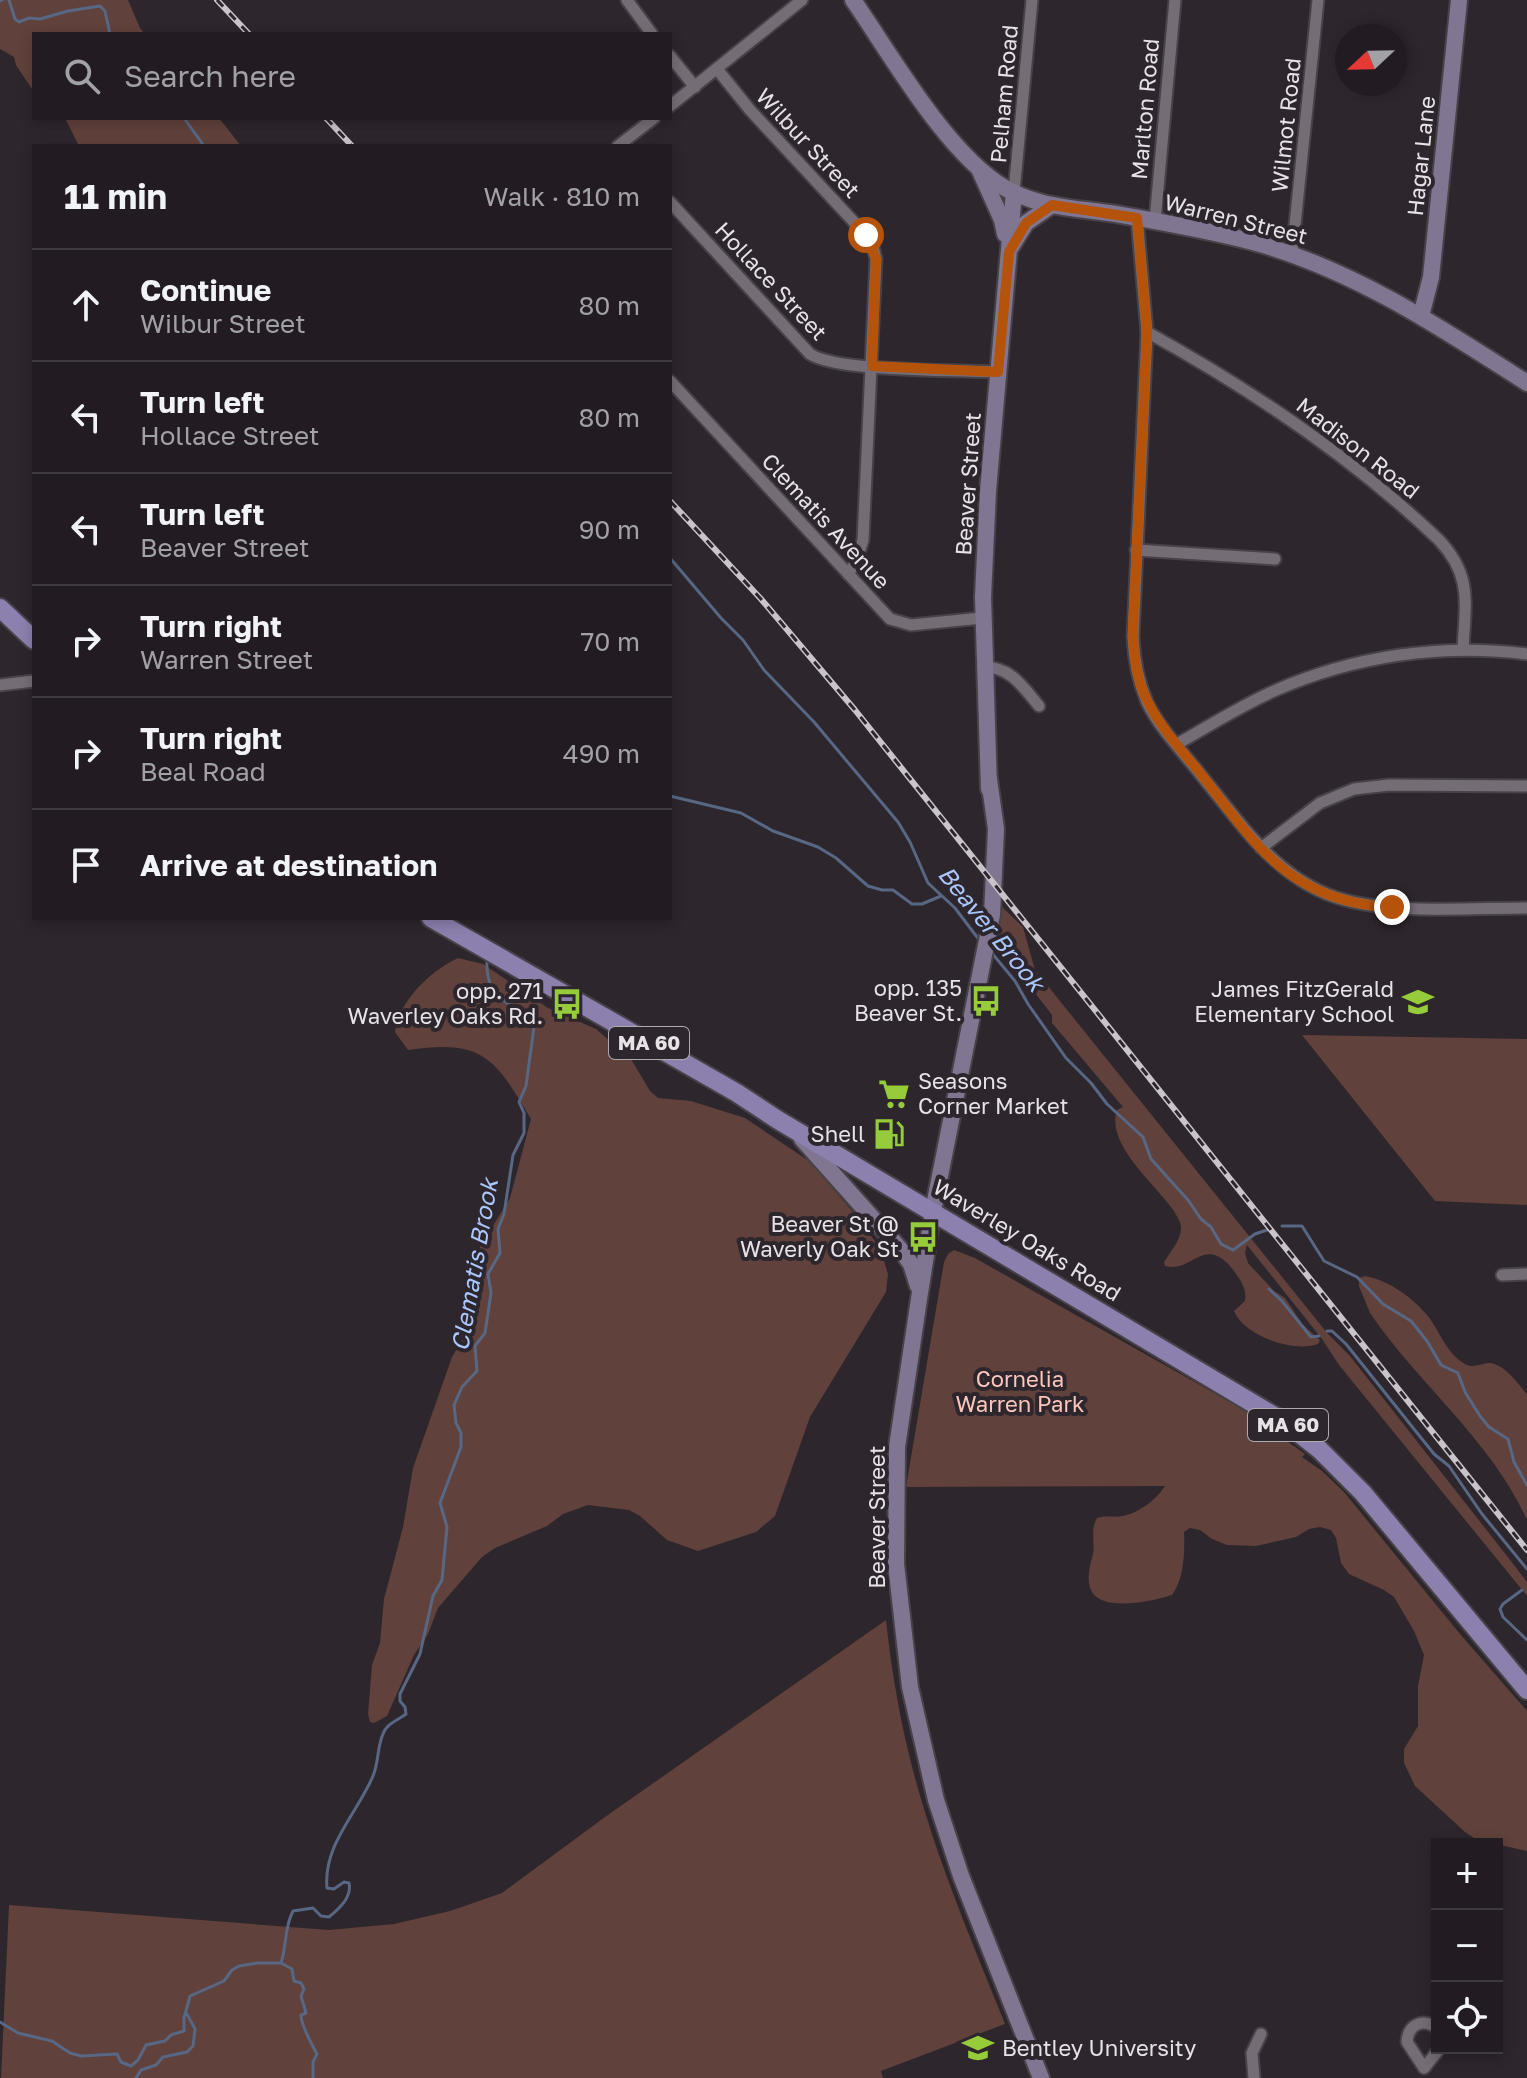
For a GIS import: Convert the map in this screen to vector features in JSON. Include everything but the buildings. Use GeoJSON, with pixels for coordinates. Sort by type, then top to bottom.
{"type":"FeatureCollection","features":[{"type":"Feature","properties":{"kind":"main road","name":"Hagar Lane"},"geometry":{"type":"LineString","coordinates":[[1421,316],[1431,277],[1459,0]]}},
{"type":"Feature","properties":{"kind":"main road","name":"Warren Street"},"geometry":{"type":"LineString","coordinates":[[858,2],[913,90],[942,127],[992,179],[1014,192],[1052,205],[1155,221],[1232,237],[1292,254],[1336,271],[1421,316],[1527,383]]}},
{"type":"Feature","properties":{"kind":"main road"},"geometry":{"type":"LineString","coordinates":[[977,164],[1002,220],[1009,252]]}},
{"type":"Feature","properties":{"kind":"main road","name":"Beaver Street"},"geometry":{"type":"LineString","coordinates":[[1014,192],[988,491],[982,618],[989,779],[995,812],[992,915],[933,1211],[897,1447],[895,1491],[897,1581],[908,1679],[923,1752],[946,1833],[1041,2078]]}},
{"type":"Feature","properties":{"kind":"main road"},"geometry":{"type":"LineString","coordinates":[[1009,252],[1026,223],[1052,205]]}},
{"type":"Feature","properties":{"kind":"main road"},"geometry":{"type":"LineString","coordinates":[[0,608],[32,638]]}},
{"type":"Feature","properties":{"kind":"main road","name":"Waverley Oaks Road"},"geometry":{"type":"LineString","coordinates":[[434,920],[737,1093],[1256,1403],[1303,1436],[1363,1493],[1527,1690]]}},
{"type":"Feature","properties":{"kind":"main road"},"geometry":{"type":"LineString","coordinates":[[778,1120],[814,1151],[901,1250],[914,1271],[919,1299]]}},
{"type":"Feature","properties":{"kind":"street"},"geometry":{"type":"LineString","coordinates":[[627,0],[651,32]]}},
{"type":"Feature","properties":{"kind":"street"},"geometry":{"type":"LineString","coordinates":[[672,104],[802,0]]}},
{"type":"Feature","properties":{"kind":"street","name":"Pelham Road"},"geometry":{"type":"LineString","coordinates":[[1014,192],[1032,0]]}},
{"type":"Feature","properties":{"kind":"street","name":"Marlton Road"},"geometry":{"type":"LineString","coordinates":[[1155,221],[1175,0]]}},
{"type":"Feature","properties":{"kind":"street","name":"Wilmot Road"},"geometry":{"type":"LineString","coordinates":[[1292,254],[1318,0]]}},
{"type":"Feature","properties":{"kind":"street"},"geometry":{"type":"LineString","coordinates":[[672,58],[695,87]]}},
{"type":"Feature","properties":{"kind":"street","name":"Wilbur Street"},"geometry":{"type":"LineString","coordinates":[[717,69],[750,110],[866,235],[873,247],[876,259],[863,540],[856,562],[848,574]]}},
{"type":"Feature","properties":{"kind":"street"},"geometry":{"type":"LineString","coordinates":[[621,144],[651,120]]}},
{"type":"Feature","properties":{"kind":"street","name":"Hollace Street"},"geometry":{"type":"LineString","coordinates":[[672,204],[810,354],[820,361],[998,372]]}},
{"type":"Feature","properties":{"kind":"street"},"geometry":{"type":"LineString","coordinates":[[1137,218],[1147,332],[1133,628],[1137,671],[1150,707],[1261,848],[1300,881],[1345,900],[1384,906],[1527,908]]}},
{"type":"Feature","properties":{"kind":"street","name":"Madison Road"},"geometry":{"type":"LineString","coordinates":[[1147,332],[1212,368],[1307,431],[1439,540],[1457,561],[1463,577],[1463,650]]}},
{"type":"Feature","properties":{"kind":"street","name":"Clematis Avenue"},"geometry":{"type":"LineString","coordinates":[[672,383],[887,616],[900,624],[916,625],[982,618]]}},
{"type":"Feature","properties":{"kind":"street"},"geometry":{"type":"LineString","coordinates":[[1136,550],[1275,559]]}},
{"type":"Feature","properties":{"kind":"street"},"geometry":{"type":"LineString","coordinates":[[1177,744],[1253,701],[1308,678],[1386,657],[1463,650],[1527,654]]}},
{"type":"Feature","properties":{"kind":"street"},"geometry":{"type":"LineString","coordinates":[[984,667],[998,668],[1011,674],[1039,706]]}},
{"type":"Feature","properties":{"kind":"street"},"geometry":{"type":"LineString","coordinates":[[0,685],[32,681]]}},
{"type":"Feature","properties":{"kind":"street"},"geometry":{"type":"LineString","coordinates":[[1261,848],[1320,803],[1362,787],[1527,786]]}},
{"type":"Feature","properties":{"kind":"street"},"geometry":{"type":"LineString","coordinates":[[1502,1275],[1527,1274]]}},
{"type":"Feature","properties":{"kind":"street"},"geometry":{"type":"LineString","coordinates":[[1431,2024],[1413,2026],[1407,2036],[1409,2048],[1424,2073],[1436,2054]]}},
{"type":"Feature","properties":{"kind":"street"},"geometry":{"type":"LineString","coordinates":[[1254,2078],[1252,2053],[1261,2034]]}},
{"type":"Feature","properties":{"kind":"green space"},"geometry":{"type":"Polygon","coordinates":[[[0,0],[128,0],[143,32],[32,32],[32,89],[14,57],[0,49],[0,0]]]}},
{"type":"Feature","properties":{"kind":"green space"},"geometry":{"type":"Polygon","coordinates":[[[66,120],[221,120],[239,144],[78,144],[66,120]]]}},
{"type":"Feature","properties":{"kind":"green space"},"geometry":{"type":"Polygon","coordinates":[[[1000,905],[1023,927],[1035,970],[1328,1334],[1350,1356],[1527,1582],[1527,1596],[1339,1365],[1322,1339],[1247,1245],[1245,1253],[1248,1263],[1274,1291],[1285,1298],[1303,1325],[1320,1340],[1318,1344],[1284,1344],[1248,1328],[1234,1311],[1245,1301],[1243,1285],[1224,1260],[1215,1255],[1207,1254],[1175,1267],[1165,1266],[1164,1262],[1179,1237],[1180,1221],[1134,1164],[1118,1136],[1115,1123],[1117,1110],[1123,1107],[1052,1023],[1052,1015],[1025,980],[1018,964],[1006,956],[996,939],[1000,905]]]}},
{"type":"Feature","properties":{"kind":"green space"},"geometry":{"type":"Polygon","coordinates":[[[458,958],[483,964],[548,1008],[596,1029],[631,1059],[650,1091],[658,1098],[691,1101],[745,1118],[809,1161],[880,1248],[888,1274],[886,1292],[810,1417],[775,1516],[756,1532],[698,1551],[667,1540],[629,1510],[588,1505],[495,1548],[482,1557],[438,1608],[387,1716],[374,1723],[370,1722],[368,1714],[372,1665],[380,1643],[384,1599],[403,1527],[413,1468],[452,1357],[473,1322],[479,1294],[480,1247],[510,1198],[531,1119],[507,1081],[484,1058],[454,1048],[408,1050],[395,1032],[409,998],[427,979],[458,958]]]}},
{"type":"Feature","properties":{"kind":"green space"},"geometry":{"type":"Polygon","coordinates":[[[1302,1035],[1527,1039],[1527,1205],[1435,1201],[1302,1035]]]}},
{"type":"Feature","properties":{"kind":"green space","name":"Cornelia Warren Park"},"geometry":{"type":"Polygon","coordinates":[[[954,1250],[975,1258],[1239,1407],[1305,1454],[1302,1457],[1344,1492],[1527,1711],[1527,1851],[1503,1846],[1503,1838],[1474,1838],[1415,1786],[1404,1763],[1404,1749],[1418,1726],[1418,1686],[1424,1655],[1394,1597],[1349,1574],[1341,1563],[1336,1538],[1331,1530],[1320,1527],[1309,1529],[1296,1537],[1256,1546],[1227,1545],[1190,1528],[1184,1532],[1181,1573],[1172,1595],[1141,1602],[1116,1603],[1097,1597],[1091,1590],[1089,1572],[1095,1522],[1097,1518],[1135,1512],[1153,1500],[1165,1486],[906,1487],[944,1262],[954,1250]]]}},
{"type":"Feature","properties":{"kind":"green space"},"geometry":{"type":"Polygon","coordinates":[[[1365,1276],[1391,1285],[1414,1302],[1458,1359],[1471,1366],[1495,1364],[1527,1394],[1527,1520],[1494,1464],[1370,1313],[1359,1286],[1359,1278],[1365,1276]]]}},
{"type":"Feature","properties":{"kind":"green space"},"geometry":{"type":"Polygon","coordinates":[[[886,1620],[892,1669],[911,1765],[953,1892],[1005,2024],[881,2071],[883,2078],[1,2078],[9,1905],[329,1930],[394,1924],[450,1911],[502,1893],[886,1620]]]}},
{"type":"Feature","properties":{"kind":"waterway","name":"Beaver Brook"},"geometry":{"type":"LineString","coordinates":[[9,0],[15,19],[19,22],[100,6],[105,11],[110,32]]}},
{"type":"Feature","properties":{"kind":"waterway","name":"Beaver Brook"},"geometry":{"type":"LineString","coordinates":[[185,120],[203,144]]}},
{"type":"Feature","properties":{"kind":"waterway","name":"Beaver Brook"},"geometry":{"type":"LineString","coordinates":[[672,560],[898,822],[928,883],[955,908],[980,941]]}},
{"type":"Feature","properties":{"kind":"waterway","name":"Clematis Brook"},"geometry":{"type":"LineString","coordinates":[[672,796],[741,813],[773,831],[818,847],[868,886],[893,890],[912,904],[922,904],[941,896]]}},
{"type":"Feature","properties":{"kind":"waterway","name":"Beaver Brook"},"geometry":{"type":"LineString","coordinates":[[991,952],[1015,981],[1066,1058],[1107,1104],[1143,1137],[1151,1159],[1211,1227],[1221,1244],[1233,1250],[1255,1234],[1267,1230]]}},
{"type":"Feature","properties":{"kind":"waterway","name":"Clematis Brook"},"geometry":{"type":"LineString","coordinates":[[313,2078],[313,2062],[317,2054],[301,2019],[301,2015],[306,2013],[301,1996],[304,1989],[301,1983],[294,1981],[292,1969],[281,1963],[288,1924],[293,1911],[313,1908],[321,1916],[329,1917],[347,1898],[349,1883],[344,1882],[334,1889],[327,1888],[330,1858],[373,1776],[385,1731],[406,1714],[400,1694],[420,1654],[433,1596],[442,1580],[447,1527],[440,1503],[461,1447],[454,1405],[462,1387],[477,1371],[475,1346],[485,1333],[491,1293],[488,1274],[500,1253],[498,1229],[504,1214],[513,1155],[524,1133],[524,1113],[519,1102],[526,1086],[534,1027],[496,993],[488,975],[487,962]]}},
{"type":"Feature","properties":{"kind":"waterway","name":"Beaver Brook"},"geometry":{"type":"LineString","coordinates":[[1282,1226],[1302,1226],[1324,1261],[1357,1277],[1383,1304],[1411,1321],[1441,1365],[1458,1373],[1465,1392],[1489,1427],[1508,1439],[1514,1462],[1527,1485]]}},
{"type":"Feature","properties":{"kind":"waterway"},"geometry":{"type":"LineString","coordinates":[[1269,1289],[1311,1337],[1319,1336]]}},
{"type":"Feature","properties":{"kind":"waterway"},"geometry":{"type":"LineString","coordinates":[[1327,1331],[1332,1331],[1346,1344],[1434,1454],[1449,1466],[1482,1514],[1527,1569]]}},
{"type":"Feature","properties":{"kind":"waterway","name":"Beaver Brook"},"geometry":{"type":"LineString","coordinates":[[1522,1590],[1500,1609],[1503,1617],[1527,1640]]}},
{"type":"Feature","properties":{"kind":"waterway"},"geometry":{"type":"LineString","coordinates":[[0,2022],[18,2033],[52,2041],[70,2053],[81,2056],[117,2054],[121,2062],[131,2066],[146,2045],[165,2041],[171,2035],[184,2031],[190,1996],[224,1981],[239,1966],[281,1963]]}},
{"type":"Feature","properties":{"kind":"waterway"},"geometry":{"type":"LineString","coordinates":[[136,2078],[141,2070],[156,2065],[163,2057],[187,2052],[193,2046],[195,2029],[187,2014]]}},
{"type":"Feature","properties":{"kind":"railway"},"geometry":{"type":"LineString","coordinates":[[217,0],[247,32]]}},
{"type":"Feature","properties":{"kind":"railway"},"geometry":{"type":"LineString","coordinates":[[328,120],[350,144]]}},
{"type":"Feature","properties":{"kind":"railway"},"geometry":{"type":"LineString","coordinates":[[672,503],[761,599],[855,710],[1527,1550]]}},
{"type":"Feature","properties":{"kind":"place","name":"opp. 135 Beaver St."},"geometry":{"type":"Point","coordinates":[986,1001]}},
{"type":"Feature","properties":{"kind":"place","name":"James FitzGerald Elementary School"},"geometry":{"type":"Point","coordinates":[1418,1002]}},
{"type":"Feature","properties":{"kind":"place","name":"opp. 271 Waverley Oaks Rd."},"geometry":{"type":"Point","coordinates":[567,1004]}},
{"type":"Feature","properties":{"kind":"place","name":"Seasons Corner Market"},"geometry":{"type":"Point","coordinates":[894,1094]}},
{"type":"Feature","properties":{"kind":"place","name":"Shell"},"geometry":{"type":"Point","coordinates":[889,1134]}},
{"type":"Feature","properties":{"kind":"place","name":"Beaver St @ Waverly Oak St"},"geometry":{"type":"Point","coordinates":[923,1237]}},
{"type":"Feature","properties":{"kind":"place","name":"Bentley University"},"geometry":{"type":"Point","coordinates":[978,2048]}},
{"type":"Feature","properties":{"kind":"route"},"geometry":{"type":"LineString","coordinates":[[866,235],[876,259],[872,366],[998,372],[1009,252],[1026,223],[1052,205],[1137,218],[1147,332],[1133,628],[1135,663],[1142,690],[1166,731],[1250,835],[1281,867],[1328,895],[1361,904],[1392,907]]}}]}
